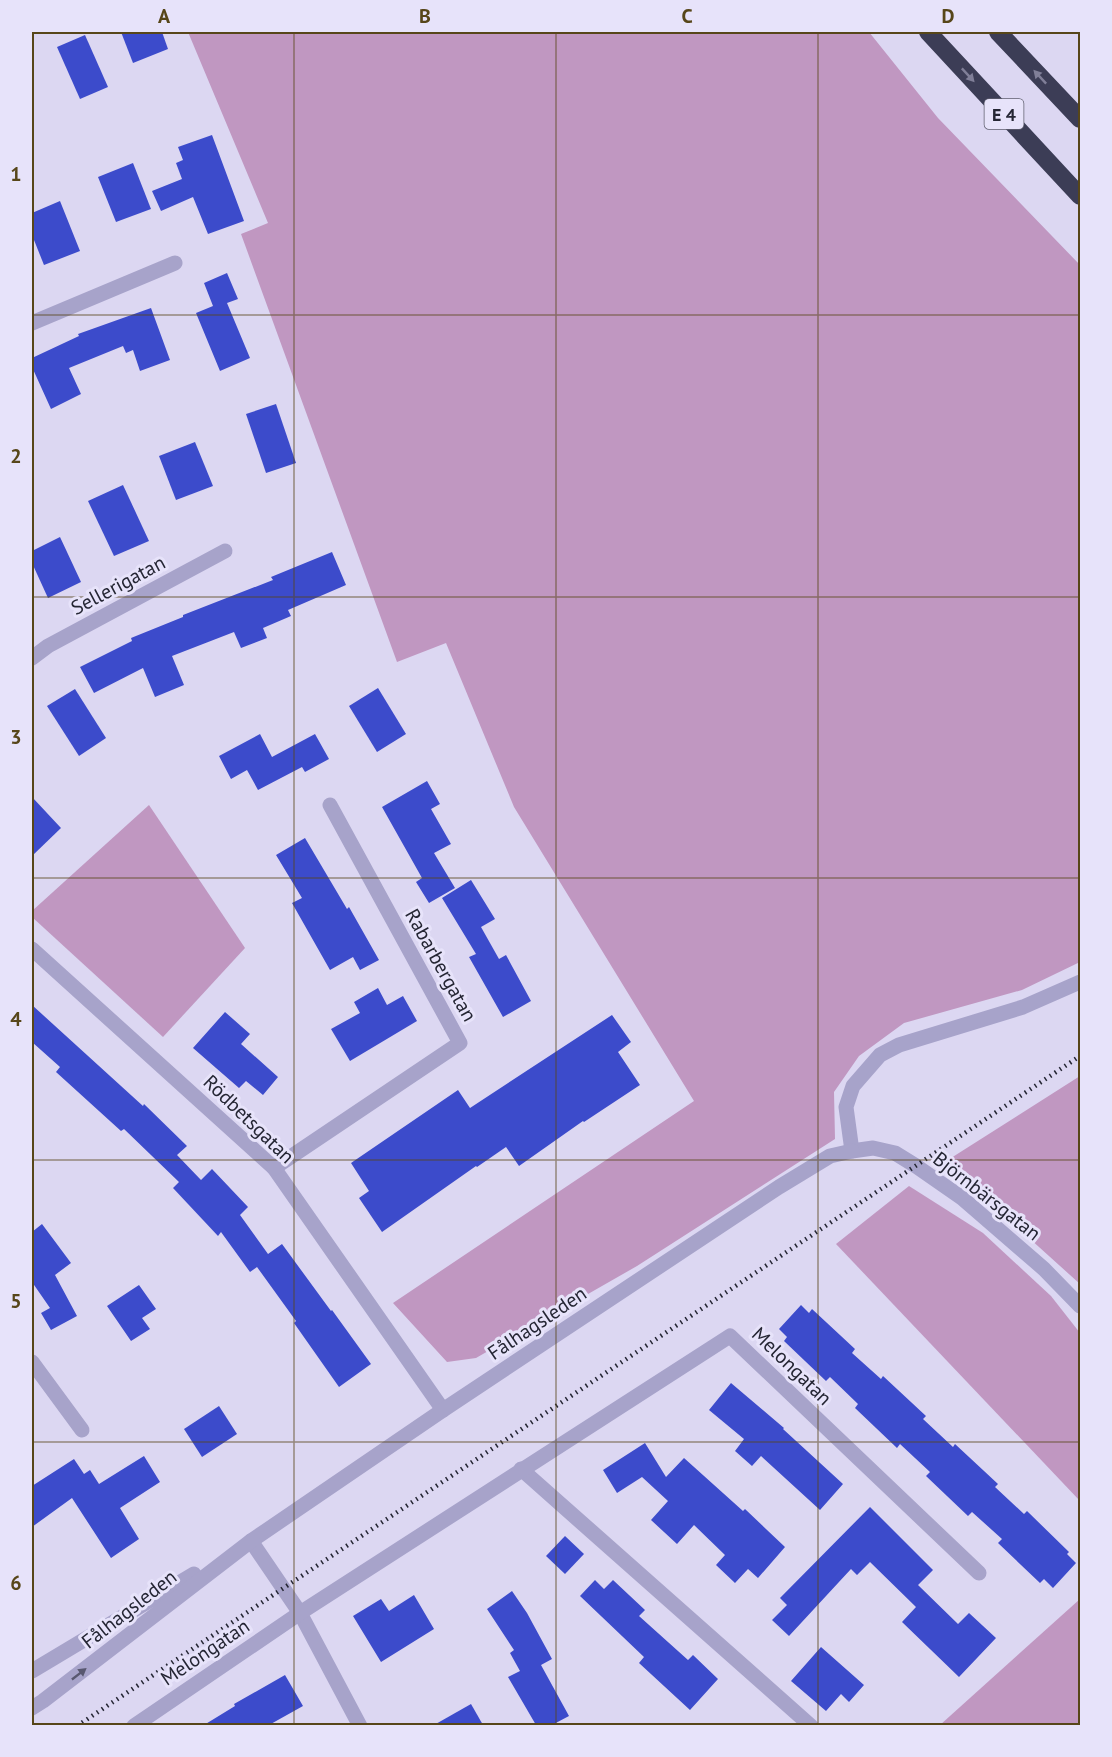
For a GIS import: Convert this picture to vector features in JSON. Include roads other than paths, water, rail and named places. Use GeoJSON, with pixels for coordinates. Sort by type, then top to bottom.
{"type":"FeatureCollection","features":[{"type":"Feature","properties":{"kind":"highway","name":"E 4"},"geometry":{"type":"LineString","coordinates":[[928,32],[1080,196]]}},
{"type":"Feature","properties":{"kind":"highway","name":"E 4"},"geometry":{"type":"LineString","coordinates":[[998,32],[1080,119]]}},
{"type":"Feature","properties":{"kind":"street"},"geometry":{"type":"LineString","coordinates":[[32,323],[176,263]]}},
{"type":"Feature","properties":{"kind":"street","name":"Sellerigatan"},"geometry":{"type":"LineString","coordinates":[[32,658],[48,646],[225,551]]}},
{"type":"Feature","properties":{"kind":"street","name":"Rabarbergatan"},"geometry":{"type":"LineString","coordinates":[[274,1168],[460,1043],[330,805]]}},
{"type":"Feature","properties":{"kind":"street","name":"Rödbetsgatan"},"geometry":{"type":"LineString","coordinates":[[32,949],[274,1168],[443,1410]]}},
{"type":"Feature","properties":{"kind":"street"},"geometry":{"type":"LineString","coordinates":[[852,1151],[846,1107],[853,1086],[880,1055],[899,1045],[1023,1007],[1080,982]]}},
{"type":"Feature","properties":{"kind":"street","name":"Björnbärsgatan"},"geometry":{"type":"LineString","coordinates":[[852,1151],[873,1148],[894,1153],[916,1166],[970,1205],[1044,1269],[1080,1306]]}},
{"type":"Feature","properties":{"kind":"street","name":"Fålhagsleden"},"geometry":{"type":"LineString","coordinates":[[32,1708],[251,1541],[443,1410],[779,1187],[830,1156],[852,1151]]}},
{"type":"Feature","properties":{"kind":"street","name":"Melongatan"},"geometry":{"type":"LineString","coordinates":[[134,1725],[300,1613],[730,1336],[979,1573]]}},
{"type":"Feature","properties":{"kind":"street"},"geometry":{"type":"LineString","coordinates":[[32,1362],[82,1430]]}},
{"type":"Feature","properties":{"kind":"street"},"geometry":{"type":"LineString","coordinates":[[521,1470],[811,1725]]}},
{"type":"Feature","properties":{"kind":"street"},"geometry":{"type":"LineString","coordinates":[[251,1541],[300,1613],[360,1725]]}},
{"type":"Feature","properties":{"kind":"street","name":"Fålhagsleden"},"geometry":{"type":"LineString","coordinates":[[32,1671],[251,1541]]}},
{"type":"Feature","properties":{"kind":"railway"},"geometry":{"type":"LineString","coordinates":[[77,1726],[1080,1056]]}}]}
